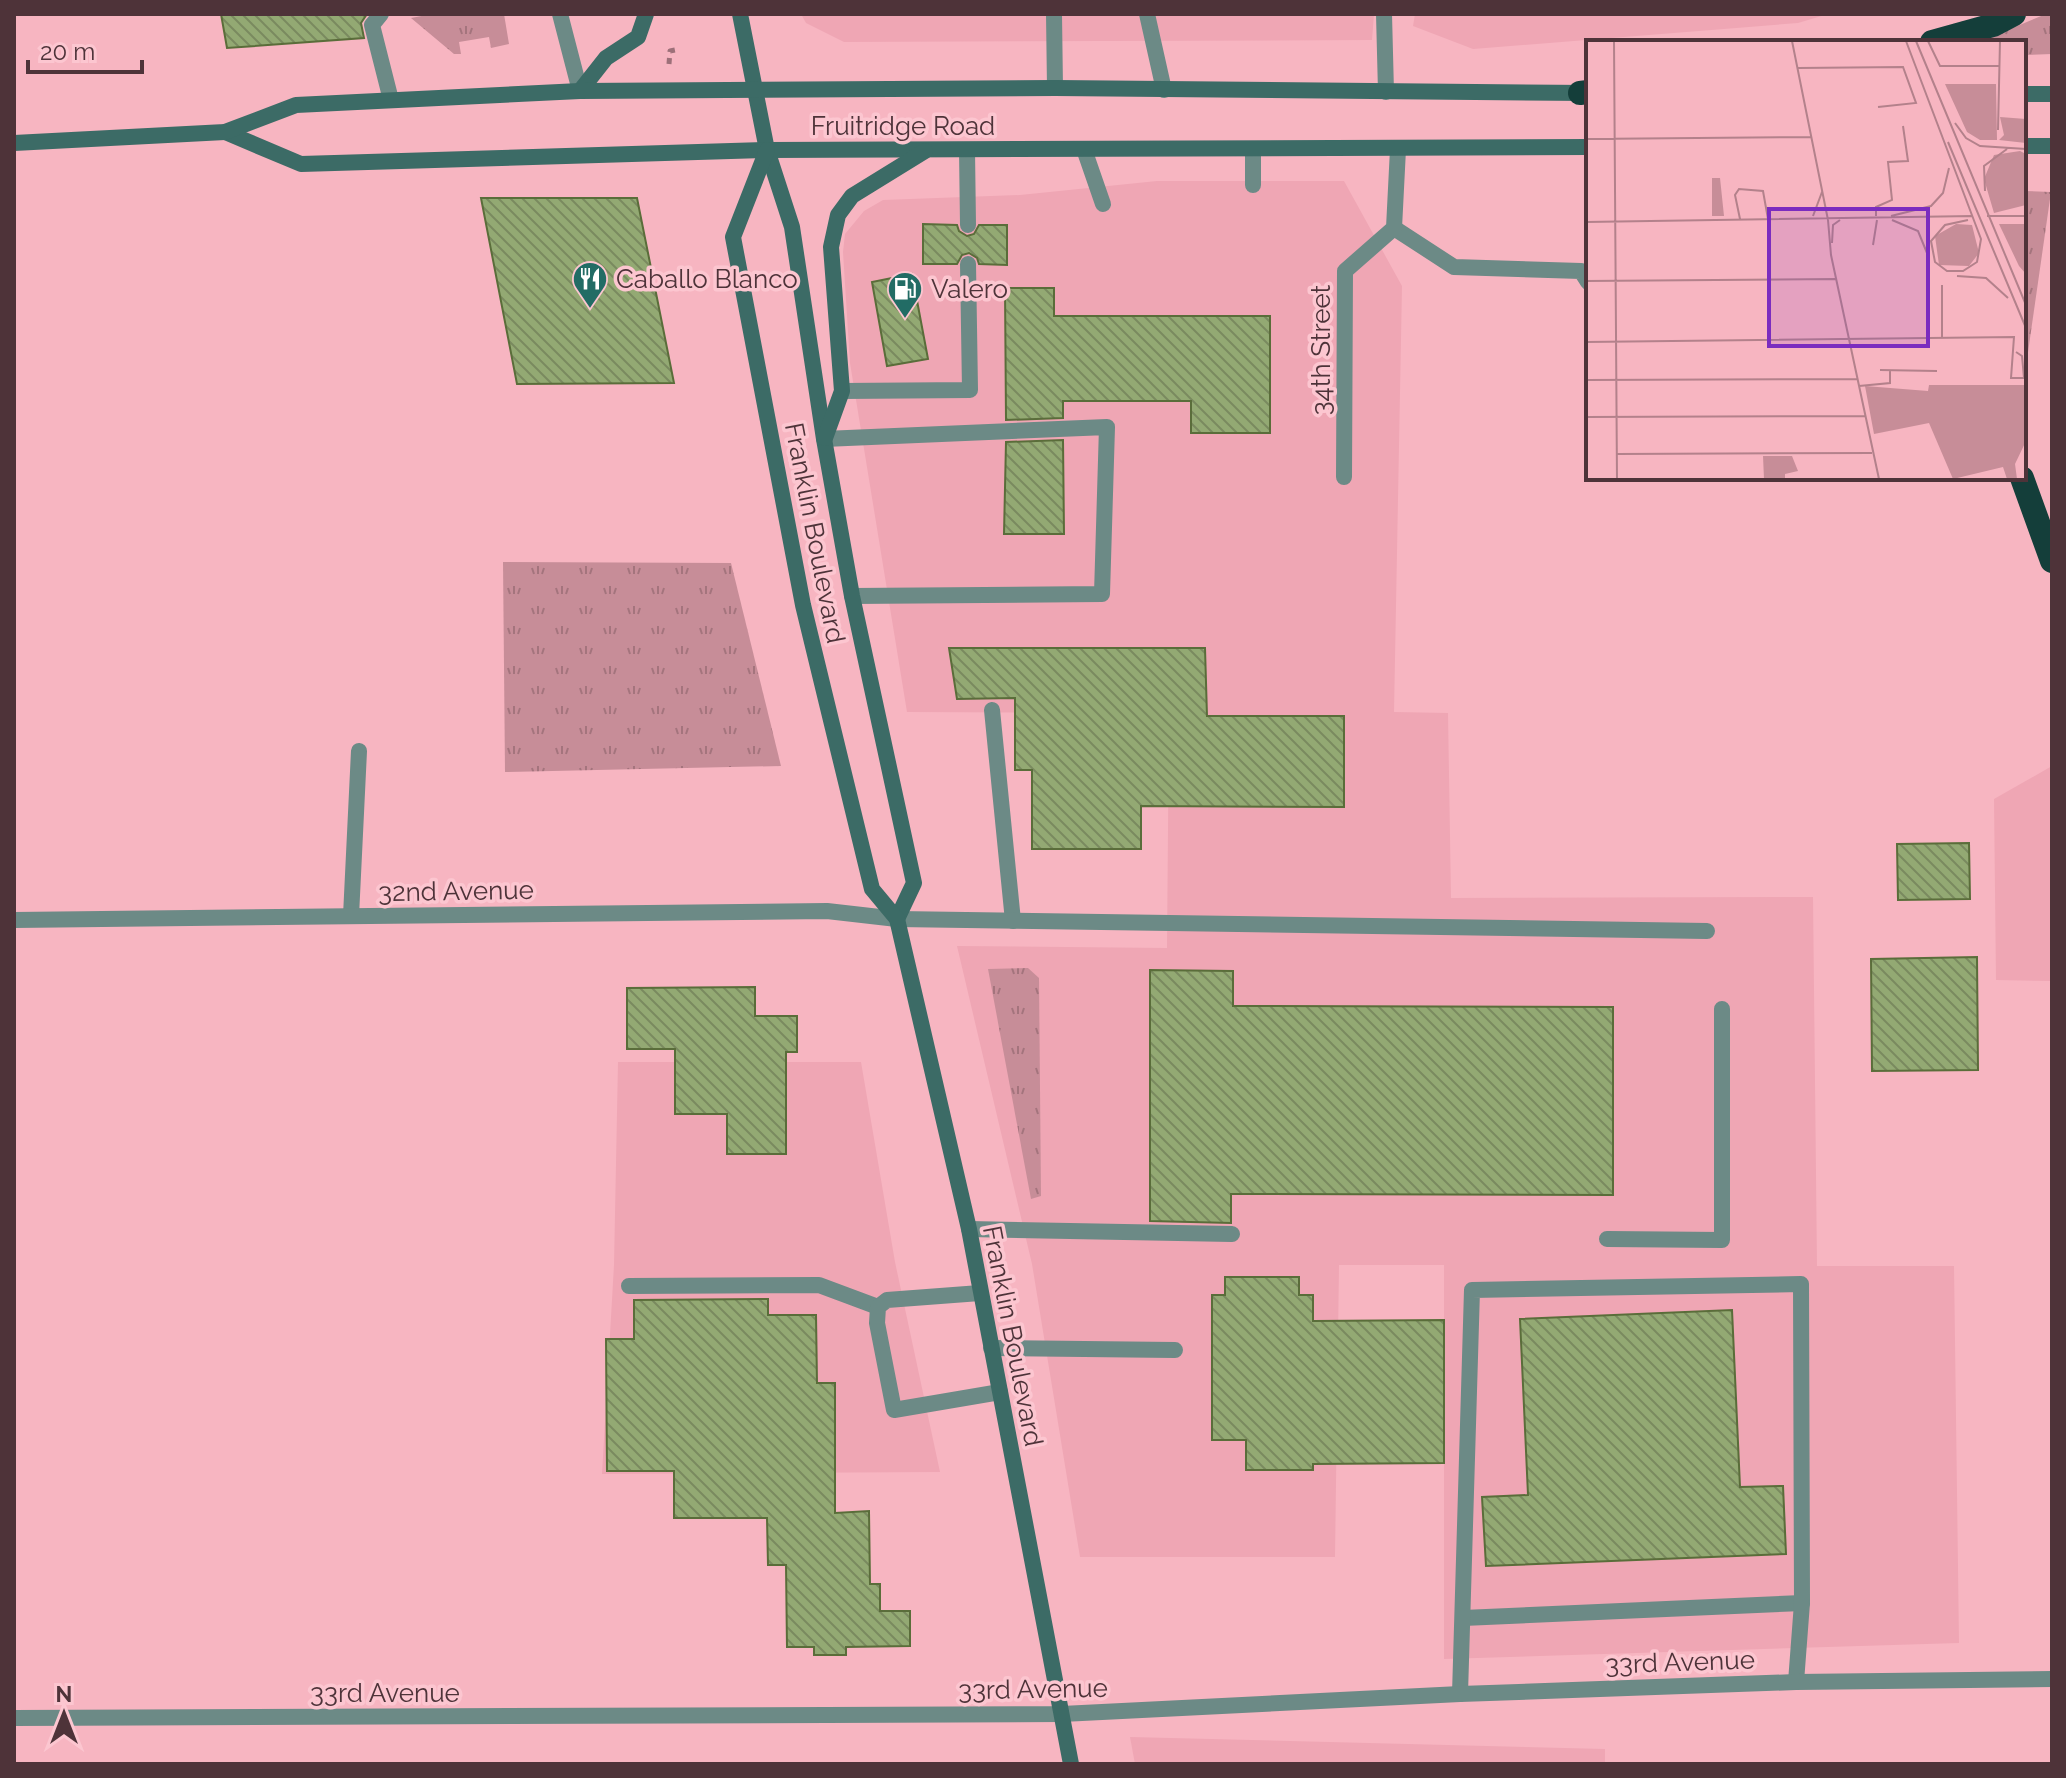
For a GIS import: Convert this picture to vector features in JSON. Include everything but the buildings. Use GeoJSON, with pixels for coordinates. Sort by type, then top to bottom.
{"type":"FeatureCollection","features":[{"type":"Feature","properties":{"kind":"highway"},"geometry":{"type":"LineString","coordinates":[[1939,40],[1993,25],[2014,14]]}},
{"type":"Feature","properties":{"kind":"highway"},"geometry":{"type":"LineString","coordinates":[[2023,480],[2052,561]]}},
{"type":"Feature","properties":{"kind":"main road"},"geometry":{"type":"LineString","coordinates":[[580,91],[606,58],[638,37],[646,14]]}},
{"type":"Feature","properties":{"kind":"main road","name":"Franklin Boulevard"},"geometry":{"type":"LineString","coordinates":[[740,14],[767,150],[792,227],[824,439],[852,596],[914,883],[897,919]]}},
{"type":"Feature","properties":{"kind":"main road","name":"Fruitridge Road"},"geometry":{"type":"LineString","coordinates":[[14,143],[225,132],[296,105],[580,91],[1055,88],[1585,93]]}},
{"type":"Feature","properties":{"kind":"main road"},"geometry":{"type":"LineString","coordinates":[[2026,94],[2052,94]]}},
{"type":"Feature","properties":{"kind":"main road","name":"Fruitridge Road"},"geometry":{"type":"LineString","coordinates":[[225,132],[301,164],[767,150],[1085,152],[1586,147]]}},
{"type":"Feature","properties":{"kind":"main road"},"geometry":{"type":"LineString","coordinates":[[2026,146],[2052,146]]}},
{"type":"Feature","properties":{"kind":"main road","name":"Franklin Boulevard"},"geometry":{"type":"LineString","coordinates":[[767,150],[733,237],[806,620],[872,889],[897,919],[969,1229],[1071,1764]]}},
{"type":"Feature","properties":{"kind":"main road"},"geometry":{"type":"LineString","coordinates":[[824,439],[842,391],[831,247],[838,215],[852,196],[925,150]]}},
{"type":"Feature","properties":{"kind":"street"},"geometry":{"type":"LineString","coordinates":[[560,14],[580,91]]}},
{"type":"Feature","properties":{"kind":"street"},"geometry":{"type":"LineString","coordinates":[[1054,14],[1055,88]]}},
{"type":"Feature","properties":{"kind":"street"},"geometry":{"type":"LineString","coordinates":[[1147,14],[1164,90]]}},
{"type":"Feature","properties":{"kind":"street"},"geometry":{"type":"LineString","coordinates":[[1384,14],[1386,92]]}},
{"type":"Feature","properties":{"kind":"street"},"geometry":{"type":"LineString","coordinates":[[376,19],[391,100]]}},
{"type":"Feature","properties":{"kind":"street"},"geometry":{"type":"LineString","coordinates":[[1398,149],[1394,228],[1454,267],[1581,271],[1586,279]]}},
{"type":"Feature","properties":{"kind":"street"},"geometry":{"type":"LineString","coordinates":[[967,150],[968,225]]}},
{"type":"Feature","properties":{"kind":"street"},"geometry":{"type":"LineString","coordinates":[[1253,150],[1253,185]]}},
{"type":"Feature","properties":{"kind":"street"},"geometry":{"type":"LineString","coordinates":[[1085,152],[1103,204]]}},
{"type":"Feature","properties":{"kind":"street","name":"34th Street"},"geometry":{"type":"LineString","coordinates":[[1344,477],[1345,271],[1394,228]]}},
{"type":"Feature","properties":{"kind":"street"},"geometry":{"type":"LineString","coordinates":[[842,391],[970,390],[968,264]]}},
{"type":"Feature","properties":{"kind":"street"},"geometry":{"type":"LineString","coordinates":[[824,439],[1107,427],[1102,594],[852,596]]}},
{"type":"Feature","properties":{"kind":"street"},"geometry":{"type":"LineString","coordinates":[[992,710],[1013,921]]}},
{"type":"Feature","properties":{"kind":"street"},"geometry":{"type":"LineString","coordinates":[[351,916],[359,751]]}},
{"type":"Feature","properties":{"kind":"street","name":"32nd Avenue"},"geometry":{"type":"LineString","coordinates":[[14,920],[827,911],[897,919],[1707,931]]}},
{"type":"Feature","properties":{"kind":"street"},"geometry":{"type":"LineString","coordinates":[[1607,1239],[1722,1240],[1722,1009]]}},
{"type":"Feature","properties":{"kind":"street"},"geometry":{"type":"LineString","coordinates":[[969,1229],[1232,1234]]}},
{"type":"Feature","properties":{"kind":"street"},"geometry":{"type":"LineString","coordinates":[[1460,1694],[1472,1290],[1801,1284],[1802,1603],[1796,1682]]}},
{"type":"Feature","properties":{"kind":"street"},"geometry":{"type":"LineString","coordinates":[[629,1286],[819,1285],[878,1307]]}},
{"type":"Feature","properties":{"kind":"street"},"geometry":{"type":"LineString","coordinates":[[980,1293],[887,1300],[878,1307],[877,1323],[894,1410],[1000,1392]]}},
{"type":"Feature","properties":{"kind":"street"},"geometry":{"type":"LineString","coordinates":[[991,1348],[1175,1350]]}},
{"type":"Feature","properties":{"kind":"street"},"geometry":{"type":"LineString","coordinates":[[1463,1618],[1802,1603]]}},
{"type":"Feature","properties":{"kind":"street","name":"33rd Avenue"},"geometry":{"type":"LineString","coordinates":[[14,1718],[1062,1714],[1460,1694],[1796,1682],[2052,1679]]}},
{"type":"Feature","properties":{"kind":"path"},"geometry":{"type":"LineString","coordinates":[[669,65],[670,51],[675,50]]}},
{"type":"Feature","properties":{"kind":"shaded area"},"geometry":{"type":"Polygon","coordinates":[[[801,14],[1374,14],[1372,40],[844,42],[806,23],[801,14]]]}},
{"type":"Feature","properties":{"kind":"shaded area"},"geometry":{"type":"Polygon","coordinates":[[[1415,14],[1828,14],[1798,23],[1473,49],[1413,26],[1415,14]]]}},
{"type":"Feature","properties":{"kind":"shaded area"},"geometry":{"type":"Polygon","coordinates":[[[1157,181],[1344,181],[1402,286],[1394,712],[1448,713],[1451,898],[1813,897],[1817,1266],[1954,1266],[1959,1643],[1444,1659],[1444,1265],[1339,1265],[1335,1557],[1080,1557],[1032,1264],[957,946],[1167,948],[1169,713],[907,712],[850,363],[843,252],[845,234],[864,211],[883,200],[1020,195],[1157,181]]]}},
{"type":"Feature","properties":{"kind":"shaded area"},"geometry":{"type":"Polygon","coordinates":[[[2052,766],[2052,981],[1996,980],[1994,799],[2052,766]]]}},
{"type":"Feature","properties":{"kind":"shaded area"},"geometry":{"type":"Polygon","coordinates":[[[618,1062],[861,1062],[895,1262],[940,1472],[602,1474],[614,1265],[618,1062]]]}},
{"type":"Feature","properties":{"kind":"shaded area"},"geometry":{"type":"Polygon","coordinates":[[[1130,1737],[1605,1749],[1605,1764],[1135,1764],[1130,1737]]]}},
{"type":"Feature","properties":{"kind":"green space"},"geometry":{"type":"Polygon","coordinates":[[[432,14],[504,14],[509,44],[491,48],[489,37],[459,42],[461,54],[454,54],[411,18],[432,14]]]}},
{"type":"Feature","properties":{"kind":"green space"},"geometry":{"type":"Polygon","coordinates":[[[2052,14],[2052,54],[2026,55],[2026,40],[1984,40],[2052,14]]]}},
{"type":"Feature","properties":{"kind":"green space"},"geometry":{"type":"Polygon","coordinates":[[[2026,191],[2051,192],[2026,366],[2026,191]]]}},
{"type":"Feature","properties":{"kind":"green space"},"geometry":{"type":"Polygon","coordinates":[[[503,562],[731,563],[781,766],[505,772],[503,562]]]}},
{"type":"Feature","properties":{"kind":"green space"},"geometry":{"type":"Polygon","coordinates":[[[1028,968],[1039,978],[1041,1196],[1031,1199],[988,969],[1028,968]]]}},
{"type":"Feature","properties":{"kind":"place","name":"Caballo Blanco"},"geometry":{"type":"Point","coordinates":[590,310]}},
{"type":"Feature","properties":{"kind":"place","name":"Valero"},"geometry":{"type":"Point","coordinates":[905,320]}}]}
